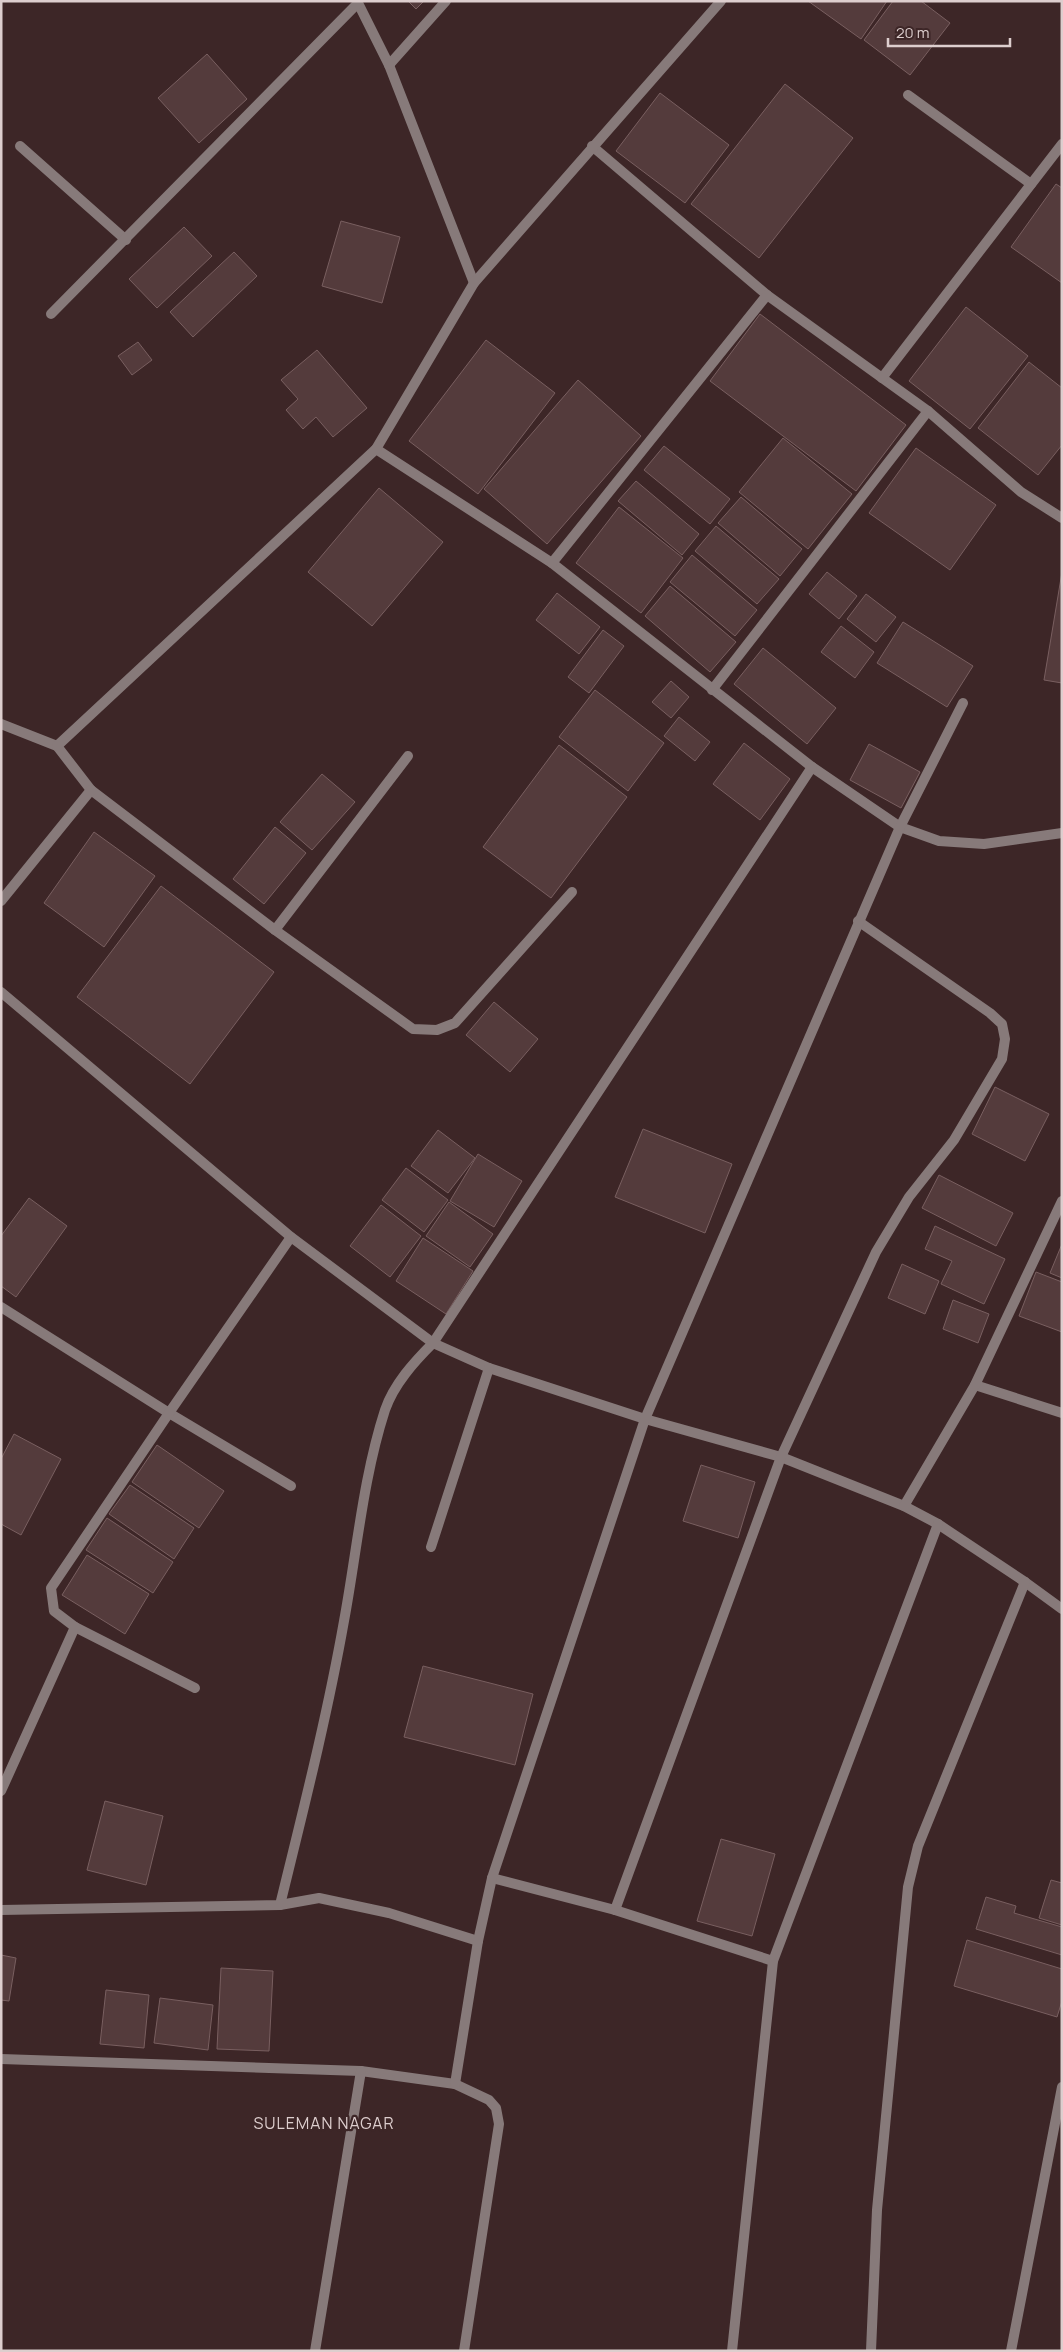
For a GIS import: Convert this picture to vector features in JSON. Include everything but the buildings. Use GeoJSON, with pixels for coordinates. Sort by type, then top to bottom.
{"type":"FeatureCollection","features":[{"type":"Feature","properties":{"kind":"street"},"geometry":{"type":"LineString","coordinates":[[389,65],[446,1]]}},
{"type":"Feature","properties":{"kind":"street"},"geometry":{"type":"LineString","coordinates":[[57,746],[376,450],[474,283],[592,146],[721,1]]}},
{"type":"Feature","properties":{"kind":"street"},"geometry":{"type":"LineString","coordinates":[[51,314],[126,240],[357,2],[389,65],[474,283]]}},
{"type":"Feature","properties":{"kind":"street"},"geometry":{"type":"LineString","coordinates":[[908,95],[1031,184]]}},
{"type":"Feature","properties":{"kind":"street"},"geometry":{"type":"LineString","coordinates":[[882,378],[1062,144]]}},
{"type":"Feature","properties":{"kind":"street"},"geometry":{"type":"LineString","coordinates":[[20,146],[126,240]]}},
{"type":"Feature","properties":{"kind":"street"},"geometry":{"type":"LineString","coordinates":[[592,146],[767,295],[928,411],[1021,492],[1062,518]]}},
{"type":"Feature","properties":{"kind":"street"},"geometry":{"type":"LineString","coordinates":[[552,563],[767,295]]}},
{"type":"Feature","properties":{"kind":"street"},"geometry":{"type":"LineString","coordinates":[[712,690],[928,411]]}},
{"type":"Feature","properties":{"kind":"street"},"geometry":{"type":"LineString","coordinates":[[376,450],[552,563],[812,768],[900,827],[938,841],[984,844],[1062,833]]}},
{"type":"Feature","properties":{"kind":"street"},"geometry":{"type":"LineString","coordinates":[[455,2084],[478,1941],[492,1878],[645,1418],[858,921],[900,827],[962,703]]}},
{"type":"Feature","properties":{"kind":"street"},"geometry":{"type":"LineString","coordinates":[[1,724],[57,746],[91,790],[275,930],[413,1029],[437,1030],[455,1024],[572,892]]}},
{"type":"Feature","properties":{"kind":"street"},"geometry":{"type":"LineString","coordinates":[[275,930],[408,756]]}},
{"type":"Feature","properties":{"kind":"street"},"geometry":{"type":"LineString","coordinates":[[280,1905],[315,1762],[344,1623],[367,1487],[386,1408],[409,1367],[433,1343],[812,768]]}},
{"type":"Feature","properties":{"kind":"street"},"geometry":{"type":"LineString","coordinates":[[1,901],[91,790]]}},
{"type":"Feature","properties":{"kind":"street"},"geometry":{"type":"LineString","coordinates":[[615,1910],[781,1457],[876,1252],[909,1196],[954,1140],[1002,1059],[1005,1039],[1002,1024],[990,1013],[858,921]]}},
{"type":"Feature","properties":{"kind":"street"},"geometry":{"type":"LineString","coordinates":[[1,992],[290,1238],[433,1343],[489,1368],[645,1418],[781,1457],[904,1506],[938,1524],[1062,1609]]}},
{"type":"Feature","properties":{"kind":"street"},"geometry":{"type":"LineString","coordinates":[[904,1506],[975,1385],[1062,1201]]}},
{"type":"Feature","properties":{"kind":"street"},"geometry":{"type":"LineString","coordinates":[[195,1688],[75,1627],[54,1611],[51,1588],[168,1413],[290,1238]]}},
{"type":"Feature","properties":{"kind":"street"},"geometry":{"type":"LineString","coordinates":[[1,1307],[168,1413],[291,1486]]}},
{"type":"Feature","properties":{"kind":"street"},"geometry":{"type":"LineString","coordinates":[[431,1547],[489,1368]]}},
{"type":"Feature","properties":{"kind":"street"},"geometry":{"type":"LineString","coordinates":[[975,1385],[1062,1413]]}},
{"type":"Feature","properties":{"kind":"street"},"geometry":{"type":"LineString","coordinates":[[732,2351],[773,1961],[938,1524]]}},
{"type":"Feature","properties":{"kind":"street"},"geometry":{"type":"LineString","coordinates":[[871,2351],[877,2210],[908,1887],[918,1846],[1025,1582]]}},
{"type":"Feature","properties":{"kind":"street"},"geometry":{"type":"LineString","coordinates":[[1,1792],[75,1627]]}},
{"type":"Feature","properties":{"kind":"street"},"geometry":{"type":"LineString","coordinates":[[492,1878],[615,1910],[773,1961]]}},
{"type":"Feature","properties":{"kind":"street"},"geometry":{"type":"LineString","coordinates":[[1,1910],[280,1905],[319,1898],[389,1913],[478,1941]]}},
{"type":"Feature","properties":{"kind":"street"},"geometry":{"type":"LineString","coordinates":[[1,2059],[362,2071],[455,2084],[489,2100],[496,2108],[499,2124],[464,2351]]}},
{"type":"Feature","properties":{"kind":"street"},"geometry":{"type":"LineString","coordinates":[[315,2351],[362,2071]]}},
{"type":"Feature","properties":{"kind":"street"},"geometry":{"type":"LineString","coordinates":[[1011,2351],[1062,2087]]}},
{"type":"Feature","properties":{"kind":"district","name":"SULEMAN NAGAR"},"geometry":{"type":"Point","coordinates":[324,2123]}}]}
